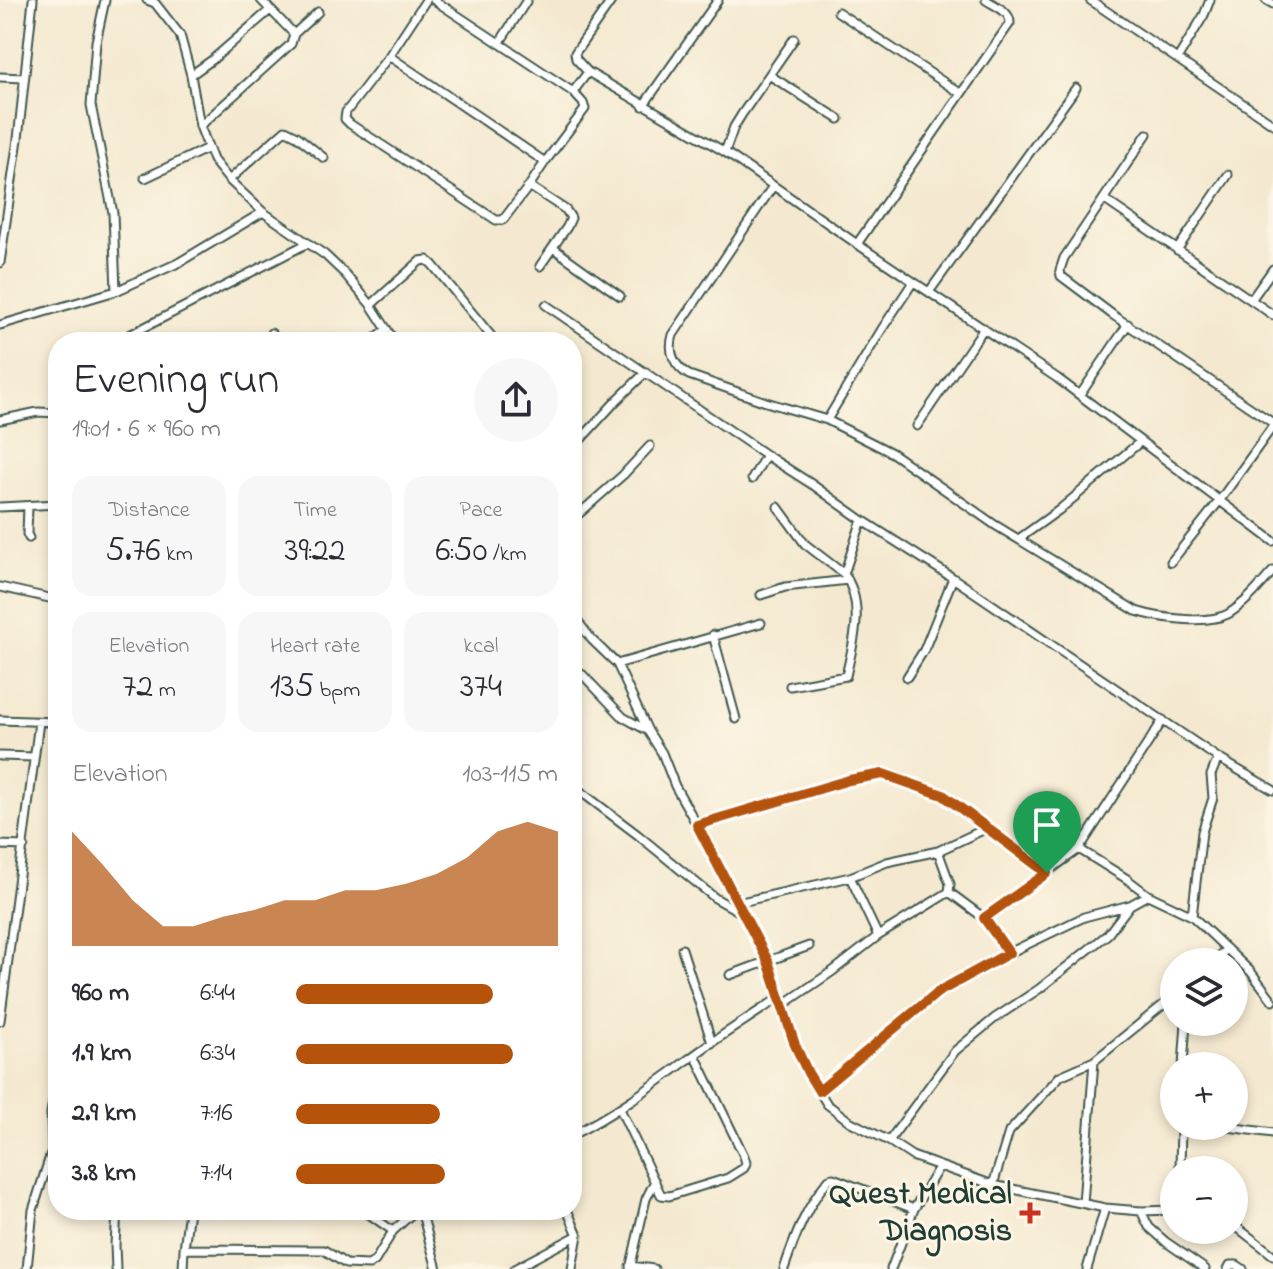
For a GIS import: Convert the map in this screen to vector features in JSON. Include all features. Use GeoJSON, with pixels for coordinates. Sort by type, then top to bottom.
{"type":"FeatureCollection","features":[{"type":"Feature","properties":{"kind":"street"},"geometry":{"type":"LineString","coordinates":[[0,263],[33,0]]}},
{"type":"Feature","properties":{"kind":"street"},"geometry":{"type":"LineString","coordinates":[[105,0],[96,42],[91,105],[113,213],[116,291]]}},
{"type":"Feature","properties":{"kind":"street"},"geometry":{"type":"LineString","coordinates":[[261,0],[294,34]]}},
{"type":"Feature","properties":{"kind":"street"},"geometry":{"type":"LineString","coordinates":[[426,0],[389,56],[346,112],[345,119],[496,220],[503,220],[585,109],[573,92],[434,0]]}},
{"type":"Feature","properties":{"kind":"street"},"geometry":{"type":"LineString","coordinates":[[500,42],[527,0]]}},
{"type":"Feature","properties":{"kind":"street"},"geometry":{"type":"LineString","coordinates":[[612,0],[575,53],[576,59],[588,72],[725,152],[984,328],[1080,395],[1273,541]]}},
{"type":"Feature","properties":{"kind":"street"},"geometry":{"type":"LineString","coordinates":[[643,106],[718,0]]}},
{"type":"Feature","properties":{"kind":"street"},"geometry":{"type":"LineString","coordinates":[[857,244],[1010,23],[1007,13],[986,0]]}},
{"type":"Feature","properties":{"kind":"street"},"geometry":{"type":"LineString","coordinates":[[1090,0],[1273,124]]}},
{"type":"Feature","properties":{"kind":"street"},"geometry":{"type":"LineString","coordinates":[[1178,58],[1210,0]]}},
{"type":"Feature","properties":{"kind":"street"},"geometry":{"type":"LineString","coordinates":[[1266,0],[1273,4]]}},
{"type":"Feature","properties":{"kind":"street"},"geometry":{"type":"LineString","coordinates":[[153,1],[180,35],[200,126],[213,160],[263,212],[337,266],[371,305],[389,332]]}},
{"type":"Feature","properties":{"kind":"street"},"geometry":{"type":"LineString","coordinates":[[191,75],[270,10]]}},
{"type":"Feature","properties":{"kind":"street"},"geometry":{"type":"LineString","coordinates":[[200,126],[291,44],[294,34],[318,12]]}},
{"type":"Feature","properties":{"kind":"street"},"geometry":{"type":"LineString","coordinates":[[838,12],[960,93]]}},
{"type":"Feature","properties":{"kind":"street"},"geometry":{"type":"LineString","coordinates":[[725,152],[734,127],[794,39]]}},
{"type":"Feature","properties":{"kind":"street"},"geometry":{"type":"LineString","coordinates":[[389,56],[545,162]]}},
{"type":"Feature","properties":{"kind":"street"},"geometry":{"type":"LineString","coordinates":[[573,92],[588,72]]}},
{"type":"Feature","properties":{"kind":"street"},"geometry":{"type":"LineString","coordinates":[[769,75],[839,119]]}},
{"type":"Feature","properties":{"kind":"street"},"geometry":{"type":"LineString","coordinates":[[0,77],[24,78]]}},
{"type":"Feature","properties":{"kind":"street"},"geometry":{"type":"LineString","coordinates":[[929,292],[1076,88]]}},
{"type":"Feature","properties":{"kind":"street"},"geometry":{"type":"LineString","coordinates":[[229,180],[285,130],[324,158]]}},
{"type":"Feature","properties":{"kind":"street"},"geometry":{"type":"LineString","coordinates":[[1147,134],[1064,258],[1063,278],[1273,424],[1220,500],[1171,562]]}},
{"type":"Feature","properties":{"kind":"street"},"geometry":{"type":"LineString","coordinates":[[145,178],[208,148]]}},
{"type":"Feature","properties":{"kind":"street"},"geometry":{"type":"LineString","coordinates":[[1177,250],[1228,175]]}},
{"type":"Feature","properties":{"kind":"street"},"geometry":{"type":"LineString","coordinates":[[529,186],[570,215],[567,227],[540,266]]}},
{"type":"Feature","properties":{"kind":"street"},"geometry":{"type":"LineString","coordinates":[[773,186],[673,335],[671,351],[681,370],[766,402],[827,420],[892,453],[995,525],[1136,611],[1158,618],[1225,615],[1249,598],[1273,571]]}},
{"type":"Feature","properties":{"kind":"street"},"geometry":{"type":"LineString","coordinates":[[1105,200],[1273,315]]}},
{"type":"Feature","properties":{"kind":"street"},"geometry":{"type":"LineString","coordinates":[[0,325],[116,291],[178,263],[263,212]]}},
{"type":"Feature","properties":{"kind":"street"},"geometry":{"type":"LineString","coordinates":[[135,332],[308,243]]}},
{"type":"Feature","properties":{"kind":"street"},"geometry":{"type":"LineString","coordinates":[[553,248],[620,296]]}},
{"type":"Feature","properties":{"kind":"street"},"geometry":{"type":"LineString","coordinates":[[371,305],[420,261],[427,260],[488,332]]}},
{"type":"Feature","properties":{"kind":"street"},"geometry":{"type":"LineString","coordinates":[[1251,300],[1273,269]]}},
{"type":"Feature","properties":{"kind":"street"},"geometry":{"type":"LineString","coordinates":[[827,420],[913,282]]}},
{"type":"Feature","properties":{"kind":"street"},"geometry":{"type":"LineString","coordinates":[[546,305],[1218,758],[1273,790]]}},
{"type":"Feature","properties":{"kind":"street"},"geometry":{"type":"LineString","coordinates":[[1080,395],[1128,324]]}},
{"type":"Feature","properties":{"kind":"street"},"geometry":{"type":"LineString","coordinates":[[917,426],[984,328]]}},
{"type":"Feature","properties":{"kind":"street"},"geometry":{"type":"LineString","coordinates":[[383,332],[387,329]]}},
{"type":"Feature","properties":{"kind":"street"},"geometry":{"type":"LineString","coordinates":[[582,438],[646,372]]}},
{"type":"Feature","properties":{"kind":"street"},"geometry":{"type":"LineString","coordinates":[[0,420],[48,412]]}},
{"type":"Feature","properties":{"kind":"street"},"geometry":{"type":"LineString","coordinates":[[1020,538],[1059,510],[1140,442]]}},
{"type":"Feature","properties":{"kind":"street"},"geometry":{"type":"LineString","coordinates":[[582,511],[650,446]]}},
{"type":"Feature","properties":{"kind":"street"},"geometry":{"type":"LineString","coordinates":[[752,479],[766,455]]}},
{"type":"Feature","properties":{"kind":"street"},"geometry":{"type":"LineString","coordinates":[[0,507],[48,505]]}},
{"type":"Feature","properties":{"kind":"street"},"geometry":{"type":"LineString","coordinates":[[28,506],[29,538]]}},
{"type":"Feature","properties":{"kind":"street"},"geometry":{"type":"LineString","coordinates":[[778,507],[805,544],[846,577],[856,602],[857,617],[846,676],[790,686]]}},
{"type":"Feature","properties":{"kind":"street"},"geometry":{"type":"LineString","coordinates":[[846,577],[862,520]]}},
{"type":"Feature","properties":{"kind":"street"},"geometry":{"type":"LineString","coordinates":[[761,595],[785,587],[846,577]]}},
{"type":"Feature","properties":{"kind":"street"},"geometry":{"type":"LineString","coordinates":[[907,677],[924,650],[953,578]]}},
{"type":"Feature","properties":{"kind":"street"},"geometry":{"type":"LineString","coordinates":[[0,587],[48,598]]}},
{"type":"Feature","properties":{"kind":"street"},"geometry":{"type":"LineString","coordinates":[[617,664],[761,623]]}},
{"type":"Feature","properties":{"kind":"street"},"geometry":{"type":"LineString","coordinates":[[582,627],[617,664],[648,731],[662,753],[675,786],[768,961],[795,1045],[827,1104],[849,1121],[912,1156],[993,1185],[1105,1208],[1160,1210]]}},
{"type":"Feature","properties":{"kind":"street"},"geometry":{"type":"LineString","coordinates":[[713,635],[736,719]]}},
{"type":"Feature","properties":{"kind":"street"},"geometry":{"type":"LineString","coordinates":[[582,674],[623,717],[648,731]]}},
{"type":"Feature","properties":{"kind":"street"},"geometry":{"type":"LineString","coordinates":[[0,720],[48,722]]}},
{"type":"Feature","properties":{"kind":"street"},"geometry":{"type":"LineString","coordinates":[[984,918],[1079,849],[1163,720]]}},
{"type":"Feature","properties":{"kind":"street"},"geometry":{"type":"LineString","coordinates":[[0,1021],[39,722]]}},
{"type":"Feature","properties":{"kind":"street"},"geometry":{"type":"LineString","coordinates":[[0,756],[34,757]]}},
{"type":"Feature","properties":{"kind":"street"},"geometry":{"type":"LineString","coordinates":[[1192,916],[1202,832],[1213,798],[1211,775],[1218,758]]}},
{"type":"Feature","properties":{"kind":"street"},"geometry":{"type":"LineString","coordinates":[[697,825],[849,780],[883,774],[937,792],[1047,873]]}},
{"type":"Feature","properties":{"kind":"street"},"geometry":{"type":"LineString","coordinates":[[582,793],[715,898],[744,914]]}},
{"type":"Feature","properties":{"kind":"street"},"geometry":{"type":"LineString","coordinates":[[737,903],[850,877],[887,862],[938,851],[987,828]]}},
{"type":"Feature","properties":{"kind":"street"},"geometry":{"type":"LineString","coordinates":[[0,845],[24,846]]}},
{"type":"Feature","properties":{"kind":"street"},"geometry":{"type":"LineString","coordinates":[[1079,849],[1148,895],[1192,916],[1226,948]]}},
{"type":"Feature","properties":{"kind":"street"},"geometry":{"type":"LineString","coordinates":[[938,851],[950,884],[949,892]]}},
{"type":"Feature","properties":{"kind":"street"},"geometry":{"type":"LineString","coordinates":[[850,877],[878,936]]}},
{"type":"Feature","properties":{"kind":"street"},"geometry":{"type":"LineString","coordinates":[[949,892],[984,918],[1009,953]]}},
{"type":"Feature","properties":{"kind":"street"},"geometry":{"type":"LineString","coordinates":[[582,1130],[620,1109],[712,1043],[833,971],[878,936],[949,892]]}},
{"type":"Feature","properties":{"kind":"street"},"geometry":{"type":"LineString","coordinates":[[819,1091],[938,992],[1084,917],[1130,905],[1148,895]]}},
{"type":"Feature","properties":{"kind":"street"},"geometry":{"type":"LineString","coordinates":[[889,1141],[955,1051],[1108,934],[1130,905]]}},
{"type":"Feature","properties":{"kind":"street"},"geometry":{"type":"LineString","coordinates":[[730,975],[809,946]]}},
{"type":"Feature","properties":{"kind":"street"},"geometry":{"type":"LineString","coordinates":[[682,949],[712,1043]]}},
{"type":"Feature","properties":{"kind":"street"},"geometry":{"type":"LineString","coordinates":[[1248,969],[1273,1001]]}},
{"type":"Feature","properties":{"kind":"street"},"geometry":{"type":"LineString","coordinates":[[993,1185],[1009,1132],[1060,1076],[1094,1061],[1160,1007]]}},
{"type":"Feature","properties":{"kind":"street"},"geometry":{"type":"LineString","coordinates":[[620,1109],[661,1195],[669,1196],[728,1178],[744,1168],[746,1163],[695,1055]]}},
{"type":"Feature","properties":{"kind":"street"},"geometry":{"type":"LineString","coordinates":[[1083,1203],[1094,1061]]}},
{"type":"Feature","properties":{"kind":"street"},"geometry":{"type":"LineString","coordinates":[[1248,1130],[1273,1133]]}},
{"type":"Feature","properties":{"kind":"street"},"geometry":{"type":"LineString","coordinates":[[891,1269],[914,1209],[939,1167]]}},
{"type":"Feature","properties":{"kind":"street"},"geometry":{"type":"LineString","coordinates":[[27,1269],[33,1210],[48,1169]]}},
{"type":"Feature","properties":{"kind":"street"},"geometry":{"type":"LineString","coordinates":[[784,1269],[796,1233],[816,1195],[831,1178],[914,1209]]}},
{"type":"Feature","properties":{"kind":"street"},"geometry":{"type":"LineString","coordinates":[[654,1269],[630,1268],[646,1199],[655,1181]]}},
{"type":"Feature","properties":{"kind":"street"},"geometry":{"type":"LineString","coordinates":[[1087,1269],[1105,1208]]}},
{"type":"Feature","properties":{"kind":"street"},"geometry":{"type":"LineString","coordinates":[[1141,1211],[1149,1227],[1205,1269]]}},
{"type":"Feature","properties":{"kind":"street"},"geometry":{"type":"LineString","coordinates":[[116,1269],[117,1220]]}},
{"type":"Feature","properties":{"kind":"street"},"geometry":{"type":"LineString","coordinates":[[183,1269],[188,1220]]}},
{"type":"Feature","properties":{"kind":"street"},"geometry":{"type":"LineString","coordinates":[[377,1220],[393,1231]]}},
{"type":"Feature","properties":{"kind":"street"},"geometry":{"type":"LineString","coordinates":[[184,1249],[324,1250],[346,1264],[369,1265],[375,1261],[393,1231],[406,1220]]}},
{"type":"Feature","properties":{"kind":"street"},"geometry":{"type":"LineString","coordinates":[[421,1220],[437,1269]]}},
{"type":"Feature","properties":{"kind":"street"},"geometry":{"type":"LineString","coordinates":[[571,1220],[578,1235],[572,1269]]}},
{"type":"Feature","properties":{"kind":"street"},"geometry":{"type":"LineString","coordinates":[[514,1269],[578,1235]]}},
{"type":"Feature","properties":{"kind":"street"},"geometry":{"type":"LineString","coordinates":[[1248,1236],[1273,1255]]}},
{"type":"Feature","properties":{"kind":"street"},"geometry":{"type":"LineString","coordinates":[[1228,1269],[1230,1265],[1243,1269]]}},
{"type":"Feature","properties":{"kind":"place","name":"Quest Medical Diagnosis"},"geometry":{"type":"Point","coordinates":[1030,1213]}},
{"type":"Feature","properties":{"kind":"route"},"geometry":{"type":"LineString","coordinates":[[883,774],[943,795],[1047,873],[984,918],[1009,953],[938,992],[819,1091],[795,1045],[768,961],[697,825],[862,776],[883,774]]}}]}
